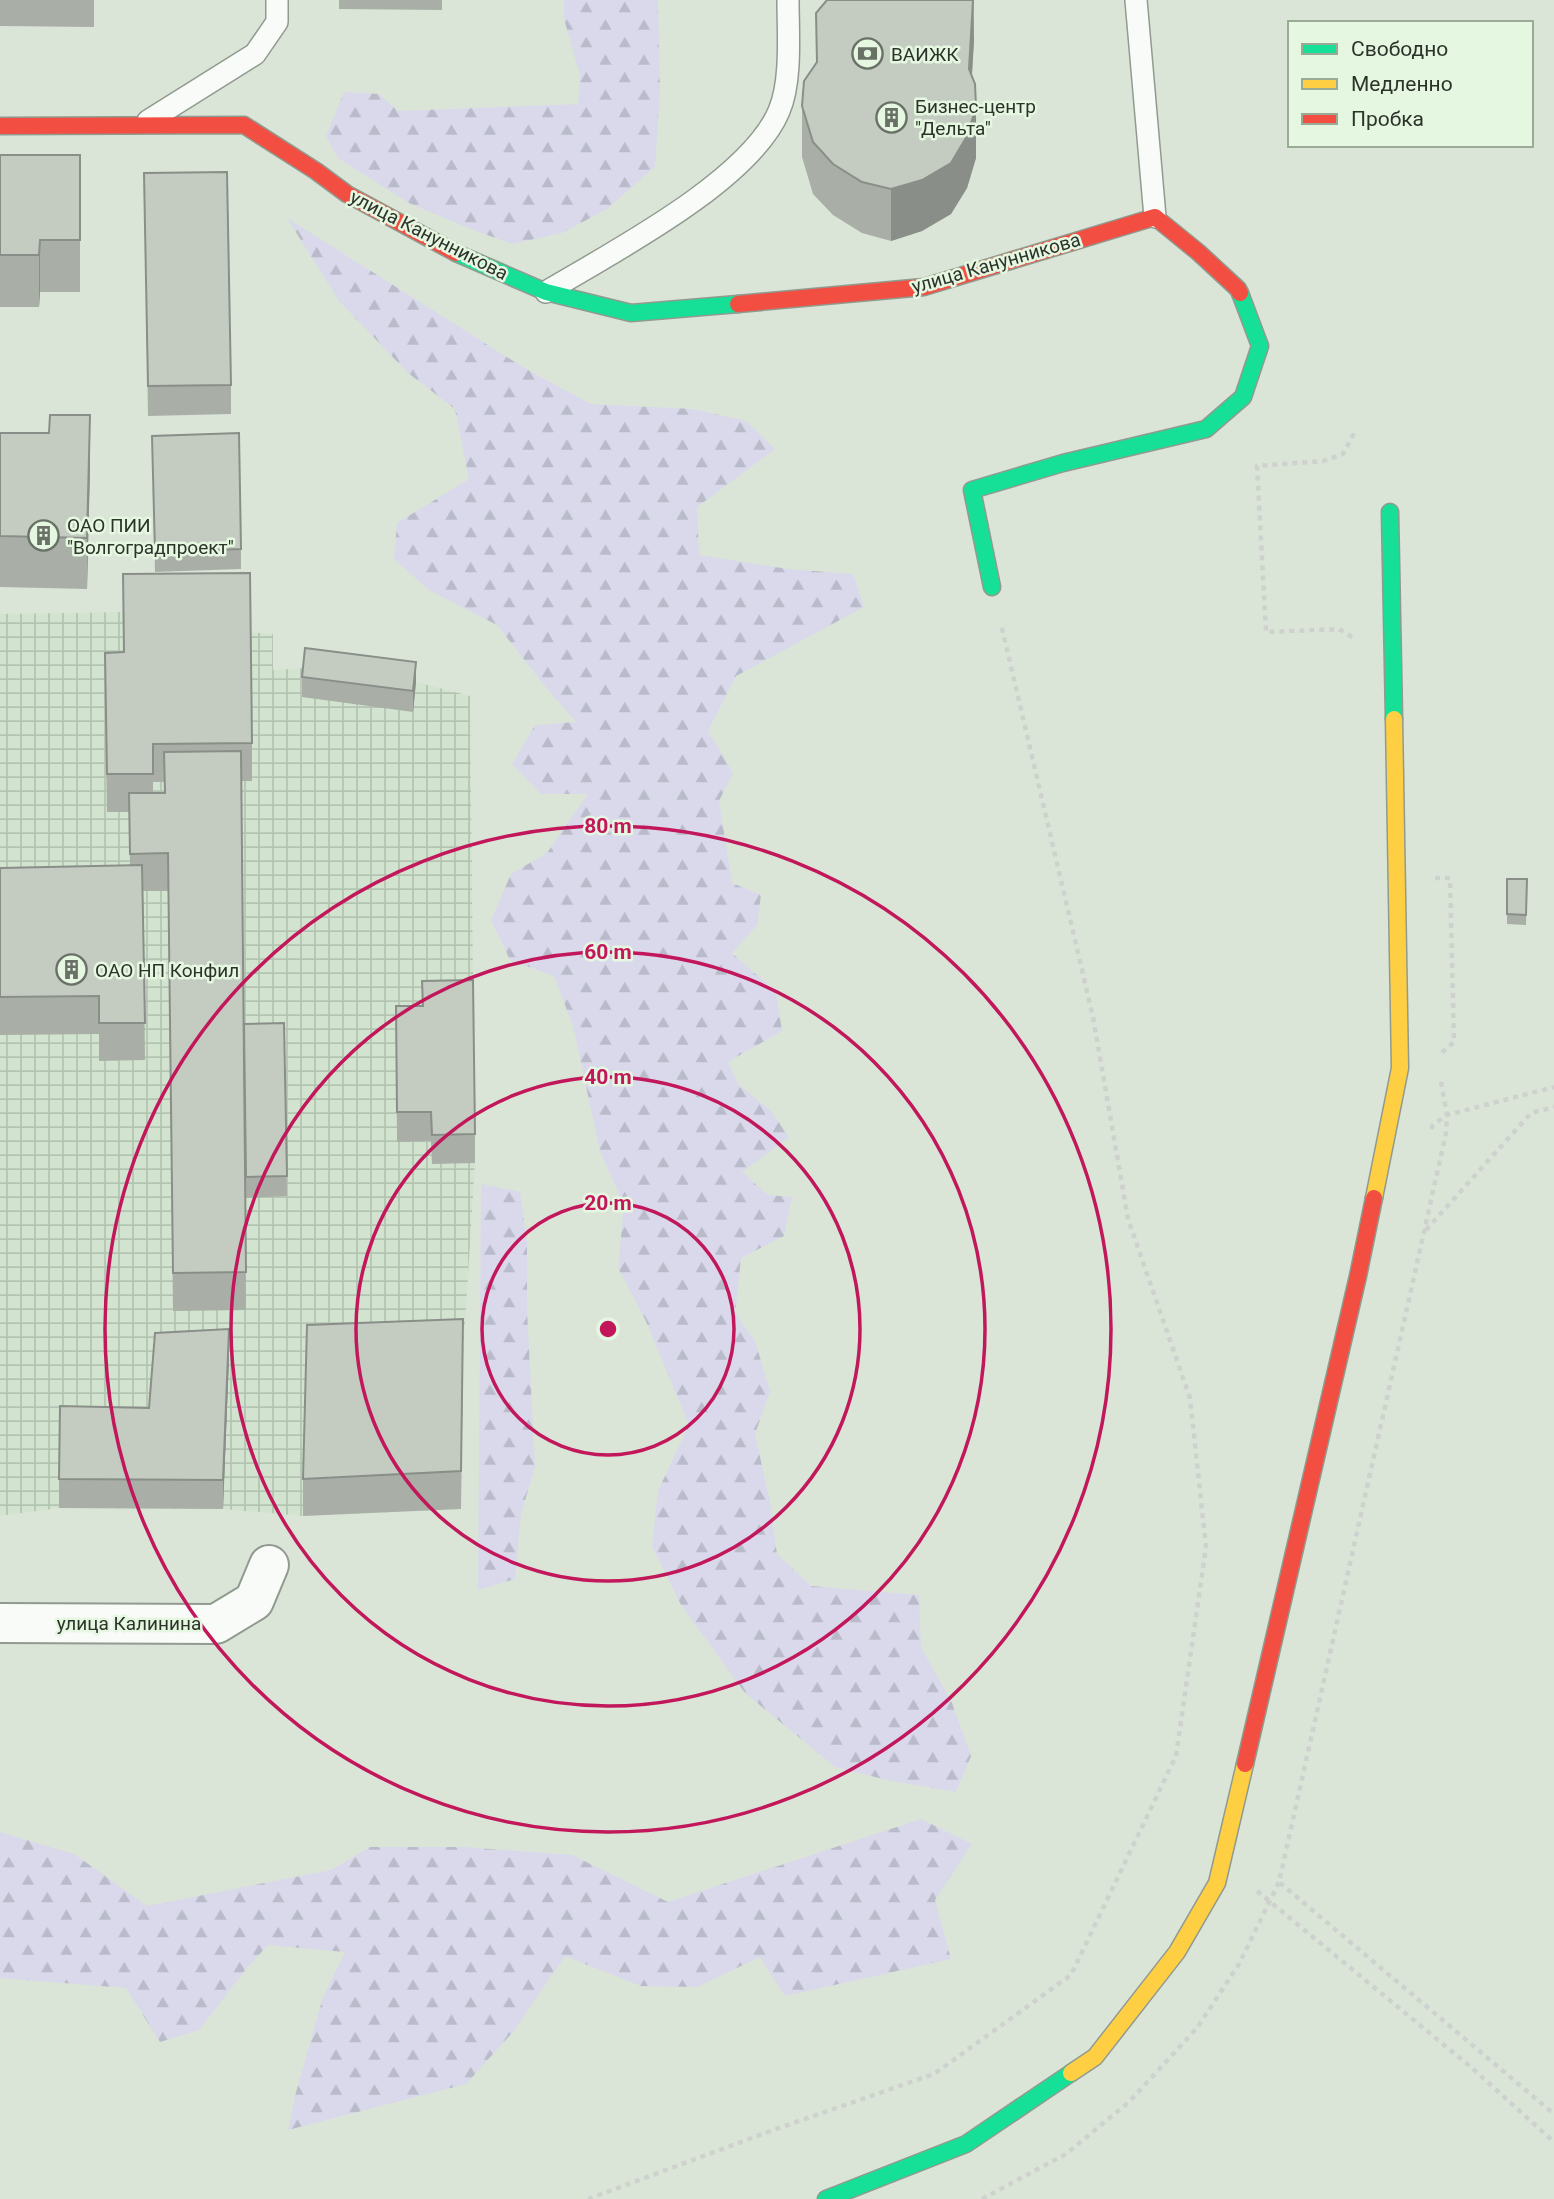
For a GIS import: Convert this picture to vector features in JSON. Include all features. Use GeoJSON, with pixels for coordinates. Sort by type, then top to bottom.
{"type":"FeatureCollection","features":[{"type":"Feature","properties":{"kind":"street","name":"улица Канунникова"},"geometry":{"type":"LineString","coordinates":[[0,126],[244,125],[348,194],[471,261],[546,292],[631,313],[924,287],[1155,217]]}},
{"type":"Feature","properties":{"kind":"street"},"geometry":{"type":"LineString","coordinates":[[992,587],[972,490],[1063,463],[1206,429],[1243,397],[1260,346],[1238,289],[1155,217]]}},
{"type":"Feature","properties":{"kind":"street"},"geometry":{"type":"LineString","coordinates":[[826,2199],[967,2144],[1095,2057],[1177,1952],[1217,1883],[1354,1289],[1400,1068],[1390,512]]}},
{"type":"Feature","properties":{"kind":"street","name":"улица Калинина"},"geometry":{"type":"LineString","coordinates":[[0,1623],[216,1624],[254,1601],[269,1565]]}},
{"type":"Feature","properties":{"kind":"lane"},"geometry":{"type":"LineString","coordinates":[[140,126],[255,54],[277,22],[277,0]]}},
{"type":"Feature","properties":{"kind":"lane"},"geometry":{"type":"LineString","coordinates":[[546,292],[658,225],[705,193],[761,141],[780,111],[787,72],[788,0]]}},
{"type":"Feature","properties":{"kind":"lane"},"geometry":{"type":"LineString","coordinates":[[1136,0],[1155,217]]}},
{"type":"Feature","properties":{"kind":"path"},"geometry":{"type":"LineString","coordinates":[[588,2199],[934,2074],[1071,1975],[1175,1756],[1206,1548],[1190,1398],[1128,1219],[1093,1017],[992,587]]}},
{"type":"Feature","properties":{"kind":"path"},"geometry":{"type":"LineString","coordinates":[[982,2199],[1066,2154],[1129,2102],[1196,2028],[1238,1964],[1279,1882],[1425,1231],[1531,1113],[1554,1107]]}},
{"type":"Feature","properties":{"kind":"path"},"geometry":{"type":"LineString","coordinates":[[1279,1882],[1554,2114]]}},
{"type":"Feature","properties":{"kind":"path"},"geometry":{"type":"LineString","coordinates":[[1254,1889],[1472,2068],[1554,2142]]}},
{"type":"Feature","properties":{"kind":"shaded area"},"geometry":{"type":"Polygon","coordinates":[[[250,610],[249,632],[273,634],[273,670],[305,668],[416,682],[470,696],[475,1163],[463,1356],[461,1509],[303,1516],[223,1509],[59,1508],[0,1516],[0,614],[250,610]]]}},
{"type":"Feature","properties":{"kind":"green space"},"geometry":{"type":"Polygon","coordinates":[[[564,0],[658,0],[660,91],[655,167],[607,209],[562,233],[512,244],[409,203],[338,158],[326,136],[344,92],[379,94],[398,111],[578,104],[580,75],[564,19],[564,0]]]}},
{"type":"Feature","properties":{"kind":"green space"},"geometry":{"type":"Polygon","coordinates":[[[287,218],[526,369],[591,404],[692,409],[746,421],[775,449],[697,507],[699,555],[788,569],[853,574],[864,607],[736,676],[708,731],[733,773],[719,801],[732,883],[761,895],[757,925],[732,953],[776,992],[782,1031],[728,1062],[738,1084],[771,1111],[789,1137],[742,1172],[768,1195],[792,1197],[784,1236],[741,1258],[735,1313],[755,1341],[770,1391],[755,1434],[770,1502],[777,1554],[811,1586],[919,1595],[921,1647],[952,1703],[971,1756],[956,1792],[887,1780],[835,1767],[745,1693],[681,1605],[652,1546],[658,1491],[689,1425],[645,1319],[618,1268],[624,1206],[600,1151],[573,1026],[554,976],[510,960],[491,920],[511,874],[547,853],[588,794],[541,794],[512,764],[535,725],[576,722],[497,625],[429,590],[394,559],[397,523],[469,479],[455,409],[408,373],[339,301],[287,218]]]}},
{"type":"Feature","properties":{"kind":"green space"},"geometry":{"type":"Polygon","coordinates":[[[481,1184],[520,1192],[527,1243],[527,1310],[535,1467],[521,1514],[515,1579],[478,1590],[481,1184]]]}},
{"type":"Feature","properties":{"kind":"green space"},"geometry":{"type":"Polygon","coordinates":[[[921,1819],[972,1844],[935,1900],[951,1959],[785,1996],[760,1957],[697,1987],[641,1986],[565,1956],[513,2032],[466,2084],[288,2130],[323,1997],[345,1952],[268,1945],[199,2030],[160,2042],[126,1988],[0,1978],[0,1832],[74,1854],[147,1906],[331,1870],[370,1847],[463,1847],[572,1855],[668,1902],[921,1819]]]}},
{"type":"Feature","properties":{"kind":"building","name":"Бизнес-центр \"Дельта\""},"geometry":{"type":"Polygon","coordinates":[[[827,0],[973,0],[969,69],[975,84],[976,107],[967,136],[951,163],[922,180],[891,189],[862,182],[833,164],[813,142],[802,106],[804,81],[817,62],[816,13],[827,0]]]}},
{"type":"Feature","properties":{"kind":"building"},"geometry":{"type":"Polygon","coordinates":[[[0,155],[80,155],[80,240],[40,240],[39,255],[0,255],[0,155]]]}},
{"type":"Feature","properties":{"kind":"building"},"geometry":{"type":"Polygon","coordinates":[[[227,172],[231,385],[148,386],[144,173],[227,172]]]}},
{"type":"Feature","properties":{"kind":"building"},"geometry":{"type":"Polygon","coordinates":[[[50,415],[90,415],[87,538],[0,536],[0,433],[49,433],[50,415]]]}},
{"type":"Feature","properties":{"kind":"building"},"geometry":{"type":"Polygon","coordinates":[[[239,433],[241,549],[155,552],[152,436],[239,433]]]}},
{"type":"Feature","properties":{"kind":"building"},"geometry":{"type":"Polygon","coordinates":[[[250,573],[252,743],[153,744],[153,774],[107,774],[105,653],[124,652],[123,574],[250,573]]]}},
{"type":"Feature","properties":{"kind":"building"},"geometry":{"type":"Polygon","coordinates":[[[305,648],[416,662],[413,691],[302,677],[305,648]]]}},
{"type":"Feature","properties":{"kind":"building"},"geometry":{"type":"Polygon","coordinates":[[[241,751],[246,1272],[173,1273],[168,853],[130,854],[129,793],[165,793],[164,752],[241,751]]]}},
{"type":"Feature","properties":{"kind":"building","name":"ОАО НП Конфил"},"geometry":{"type":"Polygon","coordinates":[[[142,865],[145,1023],[99,1023],[99,996],[0,997],[0,868],[142,865]]]}},
{"type":"Feature","properties":{"kind":"building"},"geometry":{"type":"Polygon","coordinates":[[[1507,879],[1527,879],[1526,915],[1507,914],[1507,879]]]}},
{"type":"Feature","properties":{"kind":"building"},"geometry":{"type":"Polygon","coordinates":[[[473,980],[475,1134],[432,1135],[431,1112],[397,1112],[396,1006],[423,1006],[422,981],[473,980]]]}},
{"type":"Feature","properties":{"kind":"building"},"geometry":{"type":"Polygon","coordinates":[[[284,1023],[287,1176],[246,1177],[244,1024],[284,1023]]]}},
{"type":"Feature","properties":{"kind":"building"},"geometry":{"type":"Polygon","coordinates":[[[463,1319],[461,1471],[303,1479],[307,1325],[463,1319]]]}},
{"type":"Feature","properties":{"kind":"building"},"geometry":{"type":"Polygon","coordinates":[[[229,1329],[223,1480],[59,1479],[60,1406],[149,1408],[155,1333],[229,1329]]]}},
{"type":"Feature","properties":{"kind":"traffic: fast"},"geometry":{"type":"LineString","coordinates":[[456,253],[546,292],[631,313],[738,304]]}},
{"type":"Feature","properties":{"kind":"traffic: fast"},"geometry":{"type":"LineString","coordinates":[[992,587],[972,490],[1063,463],[1206,429],[1243,397],[1260,346],[1240,293]]}},
{"type":"Feature","properties":{"kind":"traffic: fast"},"geometry":{"type":"LineString","coordinates":[[1390,512],[1394,719]]}},
{"type":"Feature","properties":{"kind":"traffic: fast"},"geometry":{"type":"LineString","coordinates":[[826,2199],[966,2144],[1071,2073]]}},
{"type":"Feature","properties":{"kind":"traffic: slow"},"geometry":{"type":"LineString","coordinates":[[1374,1198],[1400,1068],[1394,719]]}},
{"type":"Feature","properties":{"kind":"traffic: slow"},"geometry":{"type":"LineString","coordinates":[[1071,2073],[1095,2057],[1177,1952],[1217,1883],[1245,1764]]}},
{"type":"Feature","properties":{"kind":"traffic: jam"},"geometry":{"type":"LineString","coordinates":[[0,126],[244,125],[347,194],[456,253]]}},
{"type":"Feature","properties":{"kind":"traffic: jam"},"geometry":{"type":"LineString","coordinates":[[738,304],[924,287],[1155,217],[1198,252],[1240,293]]}},
{"type":"Feature","properties":{"kind":"traffic: jam"},"geometry":{"type":"LineString","coordinates":[[1245,1764],[1374,1198]]}},
{"type":"Feature","properties":{"kind":"place","name":"ВАИЖК"},"geometry":{"type":"Point","coordinates":[868,54]}},
{"type":"Feature","properties":{"kind":"place","name":"Бизнес-центр \"Дельта\""},"geometry":{"type":"Point","coordinates":[892,117]}},
{"type":"Feature","properties":{"kind":"place","name":"ОАО ПИИ \"Волгоградпроект\""},"geometry":{"type":"Point","coordinates":[44,536]}},
{"type":"Feature","properties":{"kind":"place","name":"ОАО НП Конфил"},"geometry":{"type":"Point","coordinates":[72,970]}}]}
